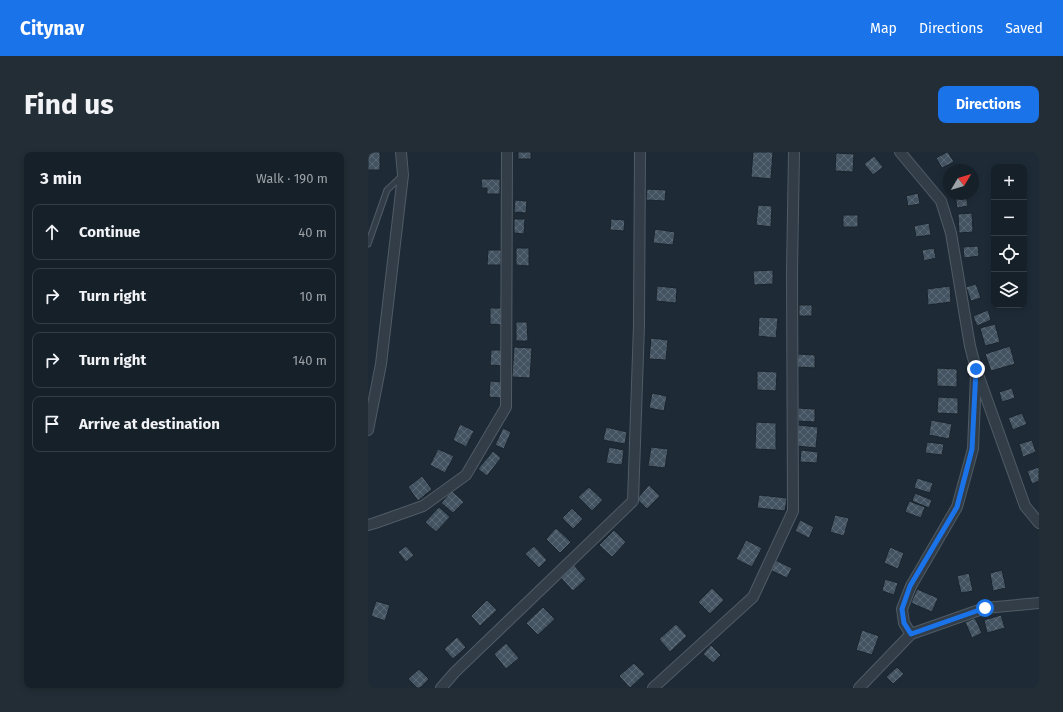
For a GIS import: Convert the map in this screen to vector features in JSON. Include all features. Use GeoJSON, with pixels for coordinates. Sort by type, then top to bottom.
{"type":"FeatureCollection","features":[{"type":"Feature","properties":{"kind":"street"},"geometry":{"type":"LineString","coordinates":[[368,430],[381,364],[403,175],[400,152]]}},
{"type":"Feature","properties":{"kind":"street"},"geometry":{"type":"LineString","coordinates":[[368,525],[423,506],[466,475],[506,407],[507,152]]}},
{"type":"Feature","properties":{"kind":"street"},"geometry":{"type":"LineString","coordinates":[[441,688],[633,501],[639,325],[640,152]]}},
{"type":"Feature","properties":{"kind":"street"},"geometry":{"type":"LineString","coordinates":[[653,688],[753,597],[792,511],[792,271],[794,152]]}},
{"type":"Feature","properties":{"kind":"street"},"geometry":{"type":"LineString","coordinates":[[900,152],[941,201],[951,233],[970,346],[976,369],[1025,506],[1039,523]]}},
{"type":"Feature","properties":{"kind":"street"},"geometry":{"type":"LineString","coordinates":[[911,634],[904,623],[902,609],[910,586],[957,507],[972,449],[976,369]]}},
{"type":"Feature","properties":{"kind":"street"},"geometry":{"type":"LineString","coordinates":[[859,688],[911,634],[985,608],[1039,603]]}},
{"type":"Feature","properties":{"kind":"lane"},"geometry":{"type":"LineString","coordinates":[[368,244],[387,190],[403,175]]}},
{"type":"Feature","properties":{"kind":"building"},"geometry":{"type":"Polygon","coordinates":[[[368,152],[380,152],[380,170],[368,170],[368,152]]]}},
{"type":"Feature","properties":{"kind":"building"},"geometry":{"type":"Polygon","coordinates":[[[518,152],[531,152],[531,159],[518,159],[518,152]]]}},
{"type":"Feature","properties":{"kind":"building"},"geometry":{"type":"Polygon","coordinates":[[[753,152],[773,152],[771,179],[751,177],[753,152]]]}},
{"type":"Feature","properties":{"kind":"building"},"geometry":{"type":"Polygon","coordinates":[[[948,152],[954,162],[950,164],[943,164],[942,168],[936,158],[948,152]]]}},
{"type":"Feature","properties":{"kind":"building"},"geometry":{"type":"Polygon","coordinates":[[[836,153],[854,154],[853,172],[835,171],[836,153]]]}},
{"type":"Feature","properties":{"kind":"building"},"geometry":{"type":"Polygon","coordinates":[[[874,156],[883,167],[873,175],[864,164],[874,156]]]}},
{"type":"Feature","properties":{"kind":"building"},"geometry":{"type":"Polygon","coordinates":[[[481,179],[500,179],[500,194],[487,194],[487,188],[482,188],[481,179]]]}},
{"type":"Feature","properties":{"kind":"building"},"geometry":{"type":"Polygon","coordinates":[[[647,189],[666,190],[665,201],[646,200],[647,189]]]}},
{"type":"Feature","properties":{"kind":"building"},"geometry":{"type":"Polygon","coordinates":[[[918,193],[920,204],[908,206],[906,196],[918,193]]]}},
{"type":"Feature","properties":{"kind":"building"},"geometry":{"type":"Polygon","coordinates":[[[515,200],[527,201],[526,213],[514,212],[515,200]]]}},
{"type":"Feature","properties":{"kind":"building"},"geometry":{"type":"Polygon","coordinates":[[[956,200],[967,200],[968,206],[957,208],[956,200]]]}},
{"type":"Feature","properties":{"kind":"building"},"geometry":{"type":"Polygon","coordinates":[[[758,205],[772,206],[771,227],[756,225],[758,205]]]}},
{"type":"Feature","properties":{"kind":"building"},"geometry":{"type":"Polygon","coordinates":[[[972,213],[973,232],[959,233],[958,214],[972,213]]]}},
{"type":"Feature","properties":{"kind":"building"},"geometry":{"type":"Polygon","coordinates":[[[843,215],[858,215],[858,227],[843,227],[843,215]]]}},
{"type":"Feature","properties":{"kind":"building"},"geometry":{"type":"Polygon","coordinates":[[[514,219],[525,219],[524,234],[514,233],[514,219]]]}},
{"type":"Feature","properties":{"kind":"building"},"geometry":{"type":"Polygon","coordinates":[[[611,219],[625,220],[624,231],[610,230],[611,219]]]}},
{"type":"Feature","properties":{"kind":"building"},"geometry":{"type":"Polygon","coordinates":[[[929,223],[931,235],[916,237],[914,226],[929,223]]]}},
{"type":"Feature","properties":{"kind":"building"},"geometry":{"type":"Polygon","coordinates":[[[655,229],[675,232],[673,245],[653,243],[655,229]]]}},
{"type":"Feature","properties":{"kind":"building"},"geometry":{"type":"Polygon","coordinates":[[[978,246],[979,256],[964,258],[963,247],[978,246]]]}},
{"type":"Feature","properties":{"kind":"building"},"geometry":{"type":"Polygon","coordinates":[[[516,248],[529,248],[529,266],[516,265],[516,248]]]}},
{"type":"Feature","properties":{"kind":"building"},"geometry":{"type":"Polygon","coordinates":[[[934,248],[936,258],[924,261],[922,250],[934,248]]]}},
{"type":"Feature","properties":{"kind":"building"},"geometry":{"type":"Polygon","coordinates":[[[488,250],[501,250],[501,265],[487,265],[488,250]]]}},
{"type":"Feature","properties":{"kind":"building"},"geometry":{"type":"Polygon","coordinates":[[[773,270],[773,284],[754,285],[753,271],[773,270]]]}},
{"type":"Feature","properties":{"kind":"building"},"geometry":{"type":"Polygon","coordinates":[[[976,284],[981,298],[971,301],[966,287],[976,284]]]}},
{"type":"Feature","properties":{"kind":"building"},"geometry":{"type":"Polygon","coordinates":[[[657,286],[677,288],[676,303],[656,301],[657,286]]]}},
{"type":"Feature","properties":{"kind":"building"},"geometry":{"type":"Polygon","coordinates":[[[950,286],[951,302],[928,305],[927,289],[950,286]]]}},
{"type":"Feature","properties":{"kind":"building"},"geometry":{"type":"Polygon","coordinates":[[[799,305],[812,305],[812,316],[799,316],[799,305]]]}},
{"type":"Feature","properties":{"kind":"building"},"geometry":{"type":"Polygon","coordinates":[[[490,308],[502,308],[502,325],[490,324],[490,308]]]}},
{"type":"Feature","properties":{"kind":"building"},"geometry":{"type":"Polygon","coordinates":[[[988,310],[991,320],[977,326],[973,316],[988,310]]]}},
{"type":"Feature","properties":{"kind":"building"},"geometry":{"type":"Polygon","coordinates":[[[759,317],[778,318],[776,338],[758,336],[759,317]]]}},
{"type":"Feature","properties":{"kind":"building"},"geometry":{"type":"Polygon","coordinates":[[[516,322],[527,322],[528,341],[516,341],[516,322]]]}},
{"type":"Feature","properties":{"kind":"building"},"geometry":{"type":"Polygon","coordinates":[[[995,324],[1000,342],[985,346],[980,328],[995,324]]]}},
{"type":"Feature","properties":{"kind":"building"},"geometry":{"type":"Polygon","coordinates":[[[651,338],[668,340],[666,360],[649,359],[651,338]]]}},
{"type":"Feature","properties":{"kind":"building"},"geometry":{"type":"Polygon","coordinates":[[[1010,346],[1015,364],[991,371],[985,354],[1010,346]]]}},
{"type":"Feature","properties":{"kind":"building"},"geometry":{"type":"Polygon","coordinates":[[[514,347],[532,348],[530,378],[512,377],[514,347]]]}},
{"type":"Feature","properties":{"kind":"building"},"geometry":{"type":"Polygon","coordinates":[[[491,350],[504,350],[503,366],[490,365],[491,350]]]}},
{"type":"Feature","properties":{"kind":"building"},"geometry":{"type":"Polygon","coordinates":[[[798,354],[815,355],[815,368],[797,367],[798,354]]]}},
{"type":"Feature","properties":{"kind":"building"},"geometry":{"type":"Polygon","coordinates":[[[937,368],[957,369],[957,387],[937,386],[937,368]]]}},
{"type":"Feature","properties":{"kind":"building"},"geometry":{"type":"Polygon","coordinates":[[[757,371],[777,372],[776,391],[757,390],[757,371]]]}},
{"type":"Feature","properties":{"kind":"building"},"geometry":{"type":"Polygon","coordinates":[[[490,381],[502,382],[501,398],[489,397],[490,381]]]}},
{"type":"Feature","properties":{"kind":"building"},"geometry":{"type":"Polygon","coordinates":[[[1012,388],[1015,398],[1002,402],[999,392],[1012,388]]]}},
{"type":"Feature","properties":{"kind":"building"},"geometry":{"type":"Polygon","coordinates":[[[652,393],[667,396],[664,411],[649,408],[652,393]]]}},
{"type":"Feature","properties":{"kind":"building"},"geometry":{"type":"Polygon","coordinates":[[[938,397],[958,398],[958,414],[937,413],[938,397]]]}},
{"type":"Feature","properties":{"kind":"building"},"geometry":{"type":"Polygon","coordinates":[[[798,408],[815,409],[815,422],[798,421],[798,408]]]}},
{"type":"Feature","properties":{"kind":"building"},"geometry":{"type":"Polygon","coordinates":[[[1022,413],[1027,424],[1013,430],[1008,418],[1022,413]]]}},
{"type":"Feature","properties":{"kind":"building"},"geometry":{"type":"Polygon","coordinates":[[[931,420],[952,424],[949,439],[929,435],[931,420]]]}},
{"type":"Feature","properties":{"kind":"building"},"geometry":{"type":"Polygon","coordinates":[[[756,422],[776,423],[776,450],[755,449],[756,422]]]}},
{"type":"Feature","properties":{"kind":"building"},"geometry":{"type":"Polygon","coordinates":[[[460,424],[474,431],[466,447],[453,440],[460,424]]]}},
{"type":"Feature","properties":{"kind":"building"},"geometry":{"type":"Polygon","coordinates":[[[798,425],[818,427],[816,448],[797,446],[798,425]]]}},
{"type":"Feature","properties":{"kind":"building"},"geometry":{"type":"Polygon","coordinates":[[[606,427],[627,432],[625,444],[603,440],[606,427]]]}},
{"type":"Feature","properties":{"kind":"building"},"geometry":{"type":"Polygon","coordinates":[[[503,428],[511,432],[504,449],[495,445],[503,428]]]}},
{"type":"Feature","properties":{"kind":"building"},"geometry":{"type":"Polygon","coordinates":[[[1032,440],[1036,452],[1023,457],[1019,444],[1032,440]]]}},
{"type":"Feature","properties":{"kind":"building"},"geometry":{"type":"Polygon","coordinates":[[[927,442],[944,444],[942,455],[925,453],[927,442]]]}},
{"type":"Feature","properties":{"kind":"building"},"geometry":{"type":"Polygon","coordinates":[[[609,447],[624,450],[622,465],[606,463],[609,447]]]}},
{"type":"Feature","properties":{"kind":"building"},"geometry":{"type":"Polygon","coordinates":[[[651,447],[668,449],[665,468],[648,466],[651,447]]]}},
{"type":"Feature","properties":{"kind":"building"},"geometry":{"type":"Polygon","coordinates":[[[438,449],[454,456],[445,473],[430,465],[438,449]]]}},
{"type":"Feature","properties":{"kind":"building"},"geometry":{"type":"Polygon","coordinates":[[[801,450],[818,452],[817,463],[800,462],[801,450]]]}},
{"type":"Feature","properties":{"kind":"building"},"geometry":{"type":"Polygon","coordinates":[[[493,451],[501,458],[487,476],[478,469],[493,451]]]}},
{"type":"Feature","properties":{"kind":"building"},"geometry":{"type":"Polygon","coordinates":[[[1039,467],[1039,481],[1032,484],[1027,471],[1039,467]]]}},
{"type":"Feature","properties":{"kind":"building"},"geometry":{"type":"Polygon","coordinates":[[[422,476],[432,489],[418,501],[408,487],[422,476]]]}},
{"type":"Feature","properties":{"kind":"building"},"geometry":{"type":"Polygon","coordinates":[[[917,478],[933,483],[930,493],[914,488],[917,478]]]}},
{"type":"Feature","properties":{"kind":"building"},"geometry":{"type":"Polygon","coordinates":[[[649,485],[660,496],[647,509],[637,499],[649,485]]]}},
{"type":"Feature","properties":{"kind":"building"},"geometry":{"type":"Polygon","coordinates":[[[589,487],[603,500],[592,511],[578,497],[589,487]]]}},
{"type":"Feature","properties":{"kind":"building"},"geometry":{"type":"Polygon","coordinates":[[[452,491],[464,502],[453,513],[441,503],[452,491]]]}},
{"type":"Feature","properties":{"kind":"building"},"geometry":{"type":"Polygon","coordinates":[[[915,493],[932,500],[929,508],[912,501],[915,493]]]}},
{"type":"Feature","properties":{"kind":"building"},"geometry":{"type":"Polygon","coordinates":[[[759,495],[787,498],[785,511],[757,508],[759,495]]]}},
{"type":"Feature","properties":{"kind":"building"},"geometry":{"type":"Polygon","coordinates":[[[909,501],[925,507],[921,518],[905,512],[909,501]]]}},
{"type":"Feature","properties":{"kind":"building"},"geometry":{"type":"Polygon","coordinates":[[[439,507],[450,517],[436,532],[425,522],[439,507]]]}},
{"type":"Feature","properties":{"kind":"building"},"geometry":{"type":"Polygon","coordinates":[[[572,508],[583,519],[573,529],[562,518],[572,508]]]}},
{"type":"Feature","properties":{"kind":"building"},"geometry":{"type":"Polygon","coordinates":[[[835,515],[849,518],[844,536],[830,532],[835,515]]]}},
{"type":"Feature","properties":{"kind":"building"},"geometry":{"type":"Polygon","coordinates":[[[800,520],[814,527],[809,538],[795,531],[800,520]]]}},
{"type":"Feature","properties":{"kind":"building"},"geometry":{"type":"Polygon","coordinates":[[[556,528],[571,542],[560,553],[546,539],[556,528]]]}},
{"type":"Feature","properties":{"kind":"building"},"geometry":{"type":"Polygon","coordinates":[[[614,530],[626,542],[612,557],[599,545],[614,530]]]}},
{"type":"Feature","properties":{"kind":"building"},"geometry":{"type":"Polygon","coordinates":[[[746,540],[762,548],[752,567],[736,559],[746,540]]]}},
{"type":"Feature","properties":{"kind":"building"},"geometry":{"type":"Polygon","coordinates":[[[406,546],[414,555],[406,562],[398,552],[406,546]]]}},
{"type":"Feature","properties":{"kind":"building"},"geometry":{"type":"Polygon","coordinates":[[[534,546],[547,560],[539,568],[525,554],[534,546]]]}},
{"type":"Feature","properties":{"kind":"building"},"geometry":{"type":"Polygon","coordinates":[[[890,547],[904,553],[898,569],[884,563],[890,547]]]}},
{"type":"Feature","properties":{"kind":"building"},"geometry":{"type":"Polygon","coordinates":[[[775,560],[792,568],[787,578],[770,570],[775,560]]]}},
{"type":"Feature","properties":{"kind":"building"},"geometry":{"type":"Polygon","coordinates":[[[573,564],[586,579],[573,591],[560,577],[573,564]]]}},
{"type":"Feature","properties":{"kind":"building"},"geometry":{"type":"Polygon","coordinates":[[[1002,570],[1006,588],[993,591],[990,573],[1002,570]]]}},
{"type":"Feature","properties":{"kind":"building"},"geometry":{"type":"Polygon","coordinates":[[[969,573],[973,591],[961,593],[957,576],[969,573]]]}},
{"type":"Feature","properties":{"kind":"building"},"geometry":{"type":"Polygon","coordinates":[[[885,579],[898,583],[894,595],[882,591],[885,579]]]}},
{"type":"Feature","properties":{"kind":"building"},"geometry":{"type":"Polygon","coordinates":[[[712,588],[724,600],[710,614],[698,602],[712,588]]]}},
{"type":"Feature","properties":{"kind":"building"},"geometry":{"type":"Polygon","coordinates":[[[917,589],[938,598],[932,612],[911,603],[917,589]]]}},
{"type":"Feature","properties":{"kind":"building"},"geometry":{"type":"Polygon","coordinates":[[[487,600],[497,610],[480,626],[471,616],[487,600]]]}},
{"type":"Feature","properties":{"kind":"building"},"geometry":{"type":"Polygon","coordinates":[[[376,601],[390,605],[385,621],[371,616],[376,601]]]}},
{"type":"Feature","properties":{"kind":"building"},"geometry":{"type":"Polygon","coordinates":[[[543,607],[555,619],[538,635],[526,623],[543,607]]]}},
{"type":"Feature","properties":{"kind":"building"},"geometry":{"type":"Polygon","coordinates":[[[1001,615],[1005,628],[987,633],[984,620],[1001,615]]]}},
{"type":"Feature","properties":{"kind":"building"},"geometry":{"type":"Polygon","coordinates":[[[975,618],[982,633],[972,638],[965,622],[975,618]]]}},
{"type":"Feature","properties":{"kind":"building"},"geometry":{"type":"Polygon","coordinates":[[[676,624],[687,636],[670,652],[659,639],[676,624]]]}},
{"type":"Feature","properties":{"kind":"building"},"geometry":{"type":"Polygon","coordinates":[[[862,630],[879,636],[872,655],[856,650],[862,630]]]}},
{"type":"Feature","properties":{"kind":"building"},"geometry":{"type":"Polygon","coordinates":[[[457,637],[466,647],[453,659],[444,649],[457,637]]]}},
{"type":"Feature","properties":{"kind":"building"},"geometry":{"type":"Polygon","coordinates":[[[506,643],[519,658],[506,669],[494,654],[506,643]]]}},
{"type":"Feature","properties":{"kind":"building"},"geometry":{"type":"Polygon","coordinates":[[[711,645],[721,655],[713,663],[703,654],[711,645]]]}},
{"type":"Feature","properties":{"kind":"building"},"geometry":{"type":"Polygon","coordinates":[[[634,663],[645,674],[630,688],[619,676],[634,663]]]}},
{"type":"Feature","properties":{"kind":"building"},"geometry":{"type":"Polygon","coordinates":[[[897,667],[904,674],[893,684],[886,677],[897,667]]]}},
{"type":"Feature","properties":{"kind":"building"},"geometry":{"type":"Polygon","coordinates":[[[419,669],[429,679],[420,688],[417,688],[408,679],[419,669]]]}},
{"type":"Feature","properties":{"kind":"route"},"geometry":{"type":"LineString","coordinates":[[976,369],[972,449],[957,507],[910,586],[902,609],[904,623],[911,634],[985,608]]}}]}
